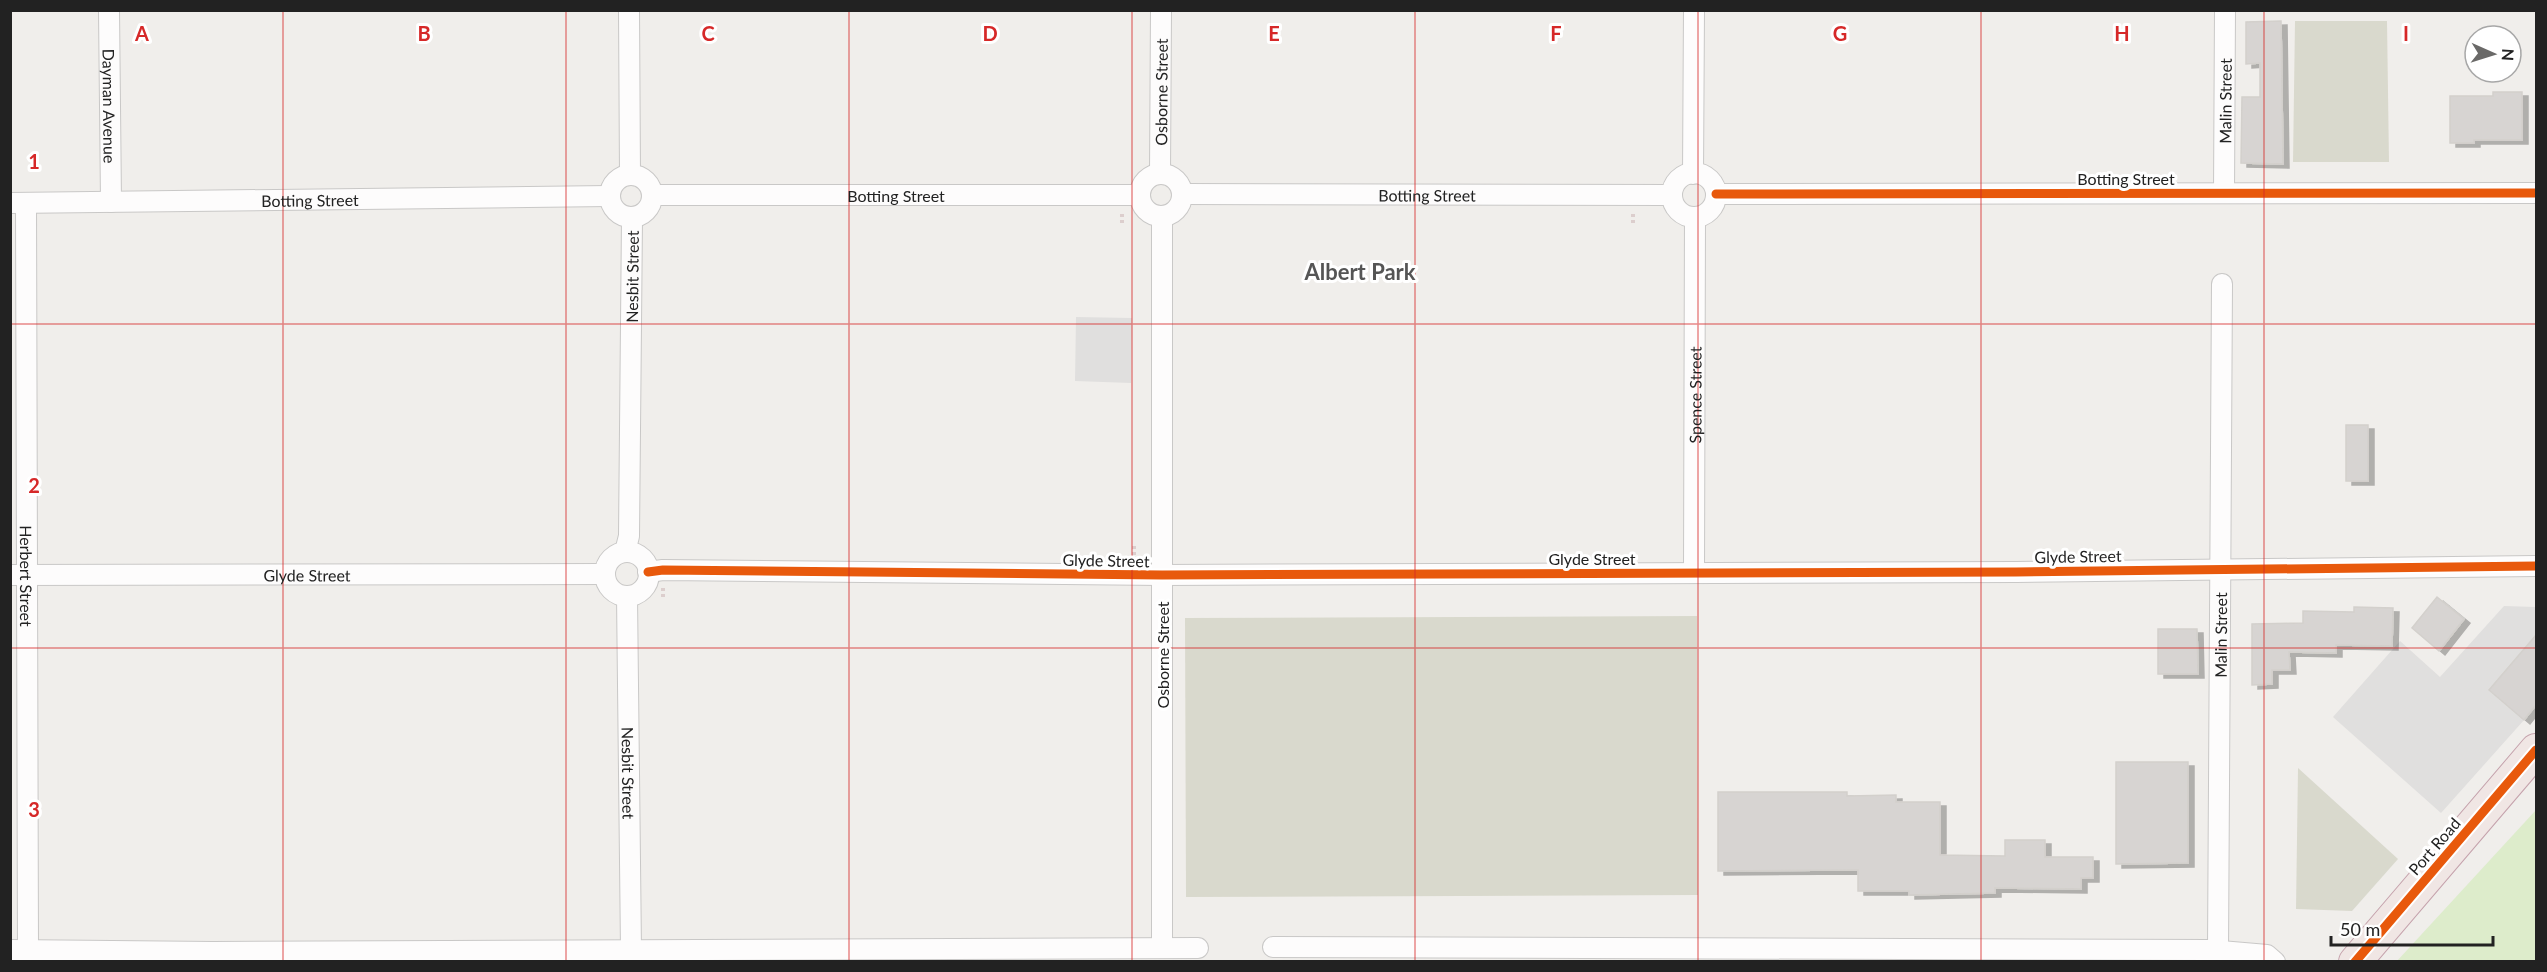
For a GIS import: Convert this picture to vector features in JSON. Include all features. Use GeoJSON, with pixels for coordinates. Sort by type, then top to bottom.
{"type":"FeatureCollection","features":[{"type":"Feature","properties":{"kind":"highway","name":"Port Road"},"geometry":{"type":"LineString","coordinates":[[2355,962],[2536,751]]}},
{"type":"Feature","properties":{"kind":"street","name":"Dayman Avenue"},"geometry":{"type":"LineString","coordinates":[[109,10],[111,202]]}},
{"type":"Feature","properties":{"kind":"street"},"geometry":{"type":"LineString","coordinates":[[629,10],[630,175]]}},
{"type":"Feature","properties":{"kind":"street","name":"Osborne Street"},"geometry":{"type":"LineString","coordinates":[[1160,173],[1161,10]]}},
{"type":"Feature","properties":{"kind":"street"},"geometry":{"type":"LineString","coordinates":[[1693,174],[1694,10]]}},
{"type":"Feature","properties":{"kind":"street","name":"Malin Street"},"geometry":{"type":"LineString","coordinates":[[2224,193],[2225,10]]}},
{"type":"Feature","properties":{"kind":"street"},"geometry":{"type":"LineString","coordinates":[[1160,173],[1171,176],[1179,183],[1183,194],[1180,205],[1173,214],[1162,217],[1150,214],[1142,206],[1139,195],[1142,185],[1150,177],[1160,173]]}},
{"type":"Feature","properties":{"kind":"street"},"geometry":{"type":"LineString","coordinates":[[1693,174],[1699,174],[1711,181],[1716,194],[1715,201],[1707,213],[1695,217],[1682,213],[1673,202],[1672,195],[1676,183],[1693,174]]}},
{"type":"Feature","properties":{"kind":"street"},"geometry":{"type":"LineString","coordinates":[[630,175],[640,176],[648,183],[653,195],[649,208],[642,216],[632,218],[623,217],[613,209],[609,196],[611,187],[619,178],[630,175]]}},
{"type":"Feature","properties":{"kind":"street","name":"Botting Street"},"geometry":{"type":"LineString","coordinates":[[1716,194],[2536,193]]}},
{"type":"Feature","properties":{"kind":"street","name":"Botting Street"},"geometry":{"type":"LineString","coordinates":[[1183,194],[1672,195]]}},
{"type":"Feature","properties":{"kind":"street","name":"Botting Street"},"geometry":{"type":"LineString","coordinates":[[653,195],[1139,195]]}},
{"type":"Feature","properties":{"kind":"street","name":"Botting Street"},"geometry":{"type":"LineString","coordinates":[[18,204],[609,196]]}},
{"type":"Feature","properties":{"kind":"street","name":"Herbert Street"},"geometry":{"type":"LineString","coordinates":[[18,204],[19,950]]}},
{"type":"Feature","properties":{"kind":"street","name":"Osborne Street"},"geometry":{"type":"LineString","coordinates":[[1162,217],[1162,948]]}},
{"type":"Feature","properties":{"kind":"street","name":"Spence Street"},"geometry":{"type":"LineString","coordinates":[[1694,572],[1695,217]]}},
{"type":"Feature","properties":{"kind":"street","name":"Nesbit Street"},"geometry":{"type":"LineString","coordinates":[[625,552],[629,536],[632,218]]}},
{"type":"Feature","properties":{"kind":"street","name":"Malin Street"},"geometry":{"type":"LineString","coordinates":[[2218,950],[2222,284]]}},
{"type":"Feature","properties":{"kind":"street"},"geometry":{"type":"LineString","coordinates":[[625,552],[638,555],[647,566],[648,572],[645,586],[627,596],[614,592],[605,574],[613,556],[625,552]]}},
{"type":"Feature","properties":{"kind":"street","name":"Glyde Street"},"geometry":{"type":"LineString","coordinates":[[648,572],[674,570],[1162,575],[2004,572],[2536,566]]}},
{"type":"Feature","properties":{"kind":"street","name":"Glyde Street"},"geometry":{"type":"LineString","coordinates":[[19,575],[605,574]]}},
{"type":"Feature","properties":{"kind":"street","name":"Nesbit Street"},"geometry":{"type":"LineString","coordinates":[[627,596],[631,950]]}},
{"type":"Feature","properties":{"kind":"street"},"geometry":{"type":"LineString","coordinates":[[1274,947],[1319,955],[2218,950],[2268,955],[2275,962]]}},
{"type":"Feature","properties":{"kind":"street"},"geometry":{"type":"LineString","coordinates":[[19,950],[213,952],[1198,948]]}},
{"type":"Feature","properties":{"kind":"shaded area"},"geometry":{"type":"Polygon","coordinates":[[[2295,21],[2387,21],[2389,162],[2293,162],[2295,21]]]}},
{"type":"Feature","properties":{"kind":"shaded area"},"geometry":{"type":"Polygon","coordinates":[[[1076,317],[1132,318],[1131,383],[1075,381],[1076,317]]]}},
{"type":"Feature","properties":{"kind":"shaded area"},"geometry":{"type":"Polygon","coordinates":[[[2504,606],[2536,607],[2536,635],[2489,690],[2524,720],[2441,813],[2333,717],[2400,641],[2440,677],[2504,606]]]}},
{"type":"Feature","properties":{"kind":"shaded area"},"geometry":{"type":"Polygon","coordinates":[[[1697,616],[1698,895],[1186,897],[1185,618],[1697,616]]]}},
{"type":"Feature","properties":{"kind":"shaded area"},"geometry":{"type":"Polygon","coordinates":[[[2298,768],[2398,859],[2352,911],[2296,909],[2298,768]]]}},
{"type":"Feature","properties":{"kind":"green space"},"geometry":{"type":"Polygon","coordinates":[[[2536,810],[2536,961],[2397,961],[2536,810]]]}},
{"type":"Feature","properties":{"kind":"building"},"geometry":{"type":"Polygon","coordinates":[[[2281,21],[2283,164],[2241,163],[2242,97],[2260,97],[2260,63],[2246,64],[2246,22],[2281,21]]]}},
{"type":"Feature","properties":{"kind":"building"},"geometry":{"type":"Polygon","coordinates":[[[2493,92],[2522,92],[2522,140],[2474,140],[2474,143],[2450,143],[2450,96],[2493,96],[2493,92]]]}},
{"type":"Feature","properties":{"kind":"building"},"geometry":{"type":"Polygon","coordinates":[[[2346,425],[2368,425],[2368,481],[2346,481],[2346,425]]]}},
{"type":"Feature","properties":{"kind":"building"},"geometry":{"type":"Polygon","coordinates":[[[2437,597],[2464,619],[2439,651],[2412,628],[2437,597]]]}},
{"type":"Feature","properties":{"kind":"building"},"geometry":{"type":"Polygon","coordinates":[[[2354,607],[2393,608],[2392,646],[2336,645],[2336,653],[2289,652],[2290,670],[2272,670],[2272,684],[2252,685],[2252,624],[2303,623],[2303,611],[2354,612],[2354,607]]]}},
{"type":"Feature","properties":{"kind":"building"},"geometry":{"type":"Polygon","coordinates":[[[2158,629],[2197,629],[2198,674],[2158,674],[2158,629]]]}},
{"type":"Feature","properties":{"kind":"building"},"geometry":{"type":"Polygon","coordinates":[[[2536,635],[2536,705],[2524,720],[2489,690],[2536,635]]]}},
{"type":"Feature","properties":{"kind":"building"},"geometry":{"type":"Polygon","coordinates":[[[2116,762],[2188,762],[2188,863],[2116,864],[2116,762]]]}},
{"type":"Feature","properties":{"kind":"building"},"geometry":{"type":"Polygon","coordinates":[[[1718,792],[1847,792],[1847,796],[1896,795],[1896,802],[1940,802],[1940,855],[2005,856],[2005,840],[2045,840],[2045,857],[2093,857],[2093,878],[2081,878],[2081,889],[1995,888],[1995,893],[1909,895],[1909,891],[1858,891],[1858,870],[1718,871],[1718,792]]]}},
{"type":"Feature","properties":{"kind":"cycle path"},"geometry":{"type":"LineString","coordinates":[[1716,194],[2536,193]]}},
{"type":"Feature","properties":{"kind":"cycle path"},"geometry":{"type":"LineString","coordinates":[[648,572],[663,570],[1162,575],[2016,572],[2536,566]]}},
{"type":"Feature","properties":{"kind":"cycle path"},"geometry":{"type":"LineString","coordinates":[[2355,962],[2536,750]]}},
{"type":"Feature","properties":{"kind":"district","name":"Albert Park"},"geometry":{"type":"Point","coordinates":[1360,271]}}]}
